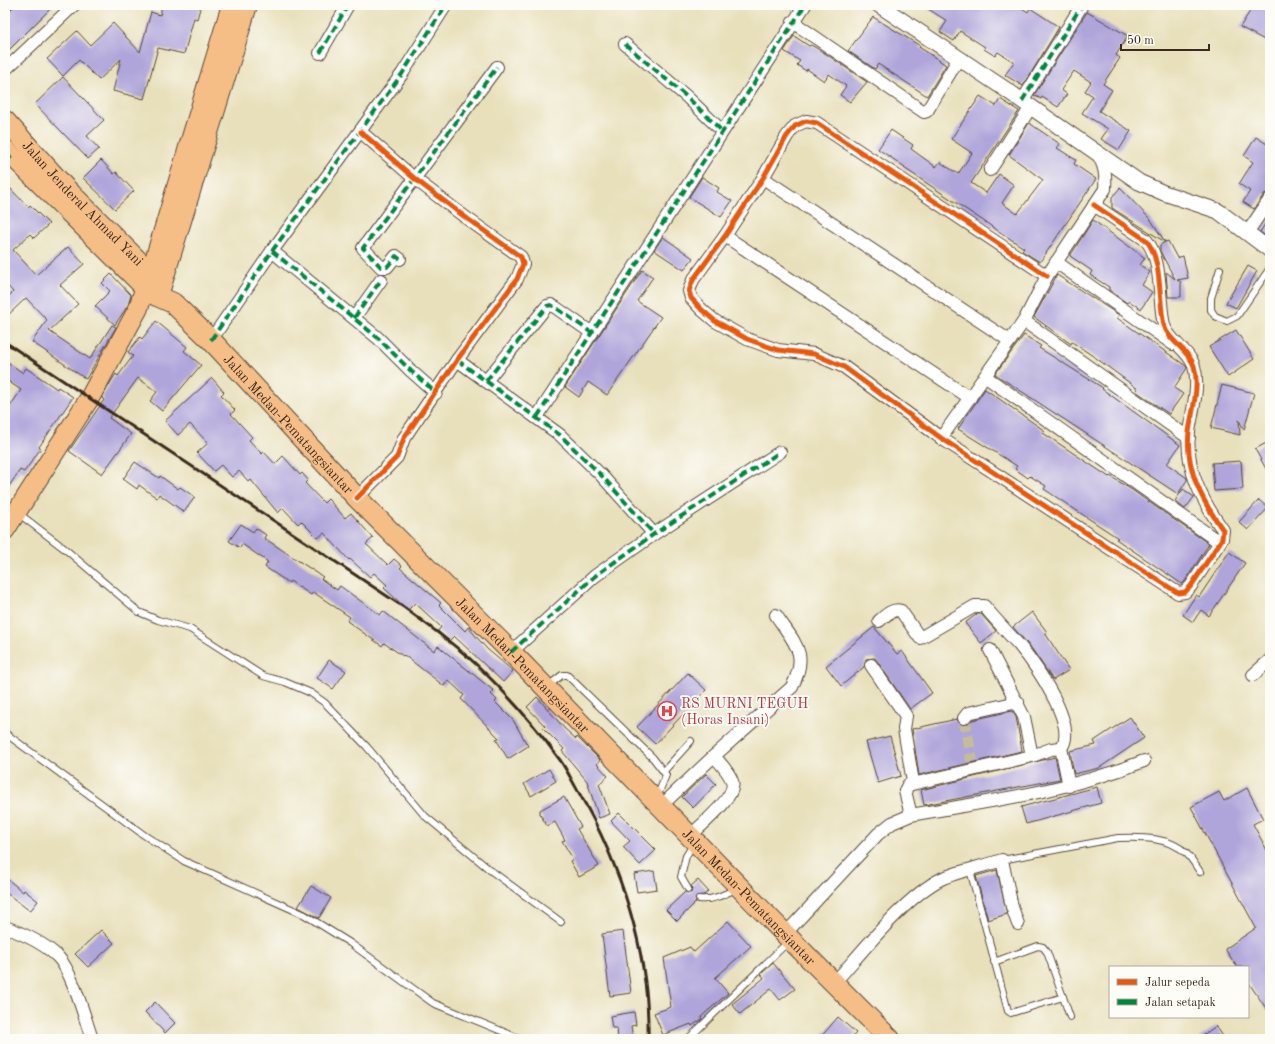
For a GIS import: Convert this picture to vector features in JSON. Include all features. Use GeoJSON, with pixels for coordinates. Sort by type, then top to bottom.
{"type":"FeatureCollection","features":[{"type":"Feature","properties":{"kind":"highway"},"geometry":{"type":"LineString","coordinates":[[154,285],[156,258],[232,5]]}},
{"type":"Feature","properties":{"kind":"highway"},"geometry":{"type":"LineString","coordinates":[[154,285],[247,5]]}},
{"type":"Feature","properties":{"kind":"highway","name":"Jalan Medan-Pematangsiantar"},"geometry":{"type":"LineString","coordinates":[[154,285],[211,340],[357,498],[511,652],[788,937],[890,1039]]}},
{"type":"Feature","properties":{"kind":"main road","name":"Jalan Jenderal Ahmad Yani"},"geometry":{"type":"LineString","coordinates":[[5,120],[154,285]]}},
{"type":"Feature","properties":{"kind":"main road","name":"Jalan Jenderal Ahmad Yani"},"geometry":{"type":"LineString","coordinates":[[7,155],[154,285]]}},
{"type":"Feature","properties":{"kind":"main road"},"geometry":{"type":"LineString","coordinates":[[5,530],[89,399],[138,309],[154,285]]}},
{"type":"Feature","properties":{"kind":"street"},"geometry":{"type":"LineString","coordinates":[[5,70],[74,5]]}},
{"type":"Feature","properties":{"kind":"street"},"geometry":{"type":"LineString","coordinates":[[320,53],[348,5]]}},
{"type":"Feature","properties":{"kind":"street"},"geometry":{"type":"LineString","coordinates":[[537,417],[804,5]]}},
{"type":"Feature","properties":{"kind":"street"},"geometry":{"type":"LineString","coordinates":[[879,5],[959,58],[1138,182],[1164,193],[1218,211],[1270,250]]}},
{"type":"Feature","properties":{"kind":"street"},"geometry":{"type":"LineString","coordinates":[[990,170],[1082,5]]}},
{"type":"Feature","properties":{"kind":"street"},"geometry":{"type":"LineString","coordinates":[[211,340],[272,251],[361,132],[402,74],[441,6]]}},
{"type":"Feature","properties":{"kind":"street"},"geometry":{"type":"LineString","coordinates":[[793,22],[924,112],[927,111],[959,58]]}},
{"type":"Feature","properties":{"kind":"street"},"geometry":{"type":"LineString","coordinates":[[625,44],[687,97],[722,131]]}},
{"type":"Feature","properties":{"kind":"street"},"geometry":{"type":"LineString","coordinates":[[400,259],[396,256],[387,267],[381,267],[376,264],[363,248],[373,232],[415,179],[497,67]]}},
{"type":"Feature","properties":{"kind":"street"},"geometry":{"type":"LineString","coordinates":[[1047,276],[817,123],[806,121],[795,126],[787,136],[763,178],[690,287],[689,291],[691,298],[715,321],[761,345],[778,350],[814,354],[844,368],[941,438],[1178,593],[1185,592],[1191,586],[1219,542],[1223,530],[1208,509],[1193,473],[1189,438],[1196,374],[1194,364],[1164,326],[1158,278],[1152,247],[1146,240],[1094,205]]}},
{"type":"Feature","properties":{"kind":"street"},"geometry":{"type":"LineString","coordinates":[[357,498],[397,457],[404,438],[457,360],[517,279],[523,264],[521,257],[415,179],[361,132]]}},
{"type":"Feature","properties":{"kind":"street"},"geometry":{"type":"LineString","coordinates":[[941,438],[986,377],[1024,321],[1047,276],[1105,189],[1106,175],[1104,164],[1096,152]]}},
{"type":"Feature","properties":{"kind":"street"},"geometry":{"type":"LineString","coordinates":[[763,178],[1010,341]]}},
{"type":"Feature","properties":{"kind":"street"},"geometry":{"type":"LineString","coordinates":[[1247,233],[1270,199]]}},
{"type":"Feature","properties":{"kind":"street"},"geometry":{"type":"LineString","coordinates":[[725,236],[970,398]]}},
{"type":"Feature","properties":{"kind":"street"},"geometry":{"type":"LineString","coordinates":[[272,251],[378,338],[411,371],[436,393]]}},
{"type":"Feature","properties":{"kind":"street"},"geometry":{"type":"LineString","coordinates":[[1056,262],[1187,354]]}},
{"type":"Feature","properties":{"kind":"street"},"geometry":{"type":"LineString","coordinates":[[354,318],[381,280]]}},
{"type":"Feature","properties":{"kind":"street"},"geometry":{"type":"LineString","coordinates":[[486,381],[547,306],[551,305],[555,307],[592,333]]}},
{"type":"Feature","properties":{"kind":"street"},"geometry":{"type":"LineString","coordinates":[[1024,321],[1189,438]]}},
{"type":"Feature","properties":{"kind":"street"},"geometry":{"type":"LineString","coordinates":[[457,360],[560,435],[601,475],[654,534]]}},
{"type":"Feature","properties":{"kind":"street"},"geometry":{"type":"LineString","coordinates":[[986,377],[1219,542]]}},
{"type":"Feature","properties":{"kind":"street"},"geometry":{"type":"LineString","coordinates":[[511,652],[594,576],[654,534],[780,452]]}},
{"type":"Feature","properties":{"kind":"street"},"geometry":{"type":"LineString","coordinates":[[879,621],[890,612],[895,610],[901,611],[920,638],[975,606],[984,606],[1020,646],[1059,708],[1066,733],[1066,738],[1061,748],[1069,786]]}},
{"type":"Feature","properties":{"kind":"street"},"geometry":{"type":"LineString","coordinates":[[658,803],[792,687],[800,667],[800,654],[776,615]]}},
{"type":"Feature","properties":{"kind":"street"},"geometry":{"type":"LineString","coordinates":[[990,650],[1018,702],[1024,717],[1032,756]]}},
{"type":"Feature","properties":{"kind":"street"},"geometry":{"type":"LineString","coordinates":[[1253,675],[1270,660]]}},
{"type":"Feature","properties":{"kind":"street"},"geometry":{"type":"LineString","coordinates":[[871,665],[906,716],[904,729],[913,782]]}},
{"type":"Feature","properties":{"kind":"street"},"geometry":{"type":"LineString","coordinates":[[964,718],[968,713],[1018,702]]}},
{"type":"Feature","properties":{"kind":"street"},"geometry":{"type":"LineString","coordinates":[[911,815],[905,788],[913,782],[973,765],[1032,756],[1061,748]]}},
{"type":"Feature","properties":{"kind":"street"},"geometry":{"type":"LineString","coordinates":[[693,839],[721,807],[733,788],[733,782],[730,776],[714,756]]}},
{"type":"Feature","properties":{"kind":"street"},"geometry":{"type":"LineString","coordinates":[[788,937],[878,834],[892,823],[911,815],[1069,786],[1115,773],[1144,761]]}},
{"type":"Feature","properties":{"kind":"street"},"geometry":{"type":"LineString","coordinates":[[834,983],[898,914],[921,892],[942,879],[970,870],[1002,860],[1018,924]]}},
{"type":"Feature","properties":{"kind":"street"},"geometry":{"type":"LineString","coordinates":[[5,927],[40,943],[58,958],[66,968],[92,1039]]}},
{"type":"Feature","properties":{"kind":"lane"},"geometry":{"type":"LineString","coordinates":[[5,8],[9,5]]}},
{"type":"Feature","properties":{"kind":"lane"},"geometry":{"type":"LineString","coordinates":[[1220,269],[1210,304],[1215,316],[1227,321],[1237,316],[1270,268]]}},
{"type":"Feature","properties":{"kind":"lane"},"geometry":{"type":"LineString","coordinates":[[17,512],[65,548],[139,612],[158,620],[190,629],[263,676],[285,682],[312,693],[325,703],[367,747],[425,816],[490,870],[561,922]]}},
{"type":"Feature","properties":{"kind":"lane"},"geometry":{"type":"LineString","coordinates":[[546,688],[562,675],[567,675],[664,771],[666,775],[658,803]]}},
{"type":"Feature","properties":{"kind":"lane"},"geometry":{"type":"LineString","coordinates":[[5,733],[144,835],[184,860],[305,915],[350,943],[433,1003],[521,1039]]}},
{"type":"Feature","properties":{"kind":"lane"},"geometry":{"type":"LineString","coordinates":[[664,771],[691,741]]}},
{"type":"Feature","properties":{"kind":"lane"},"geometry":{"type":"LineString","coordinates":[[1002,860],[1118,838],[1137,837],[1165,842],[1180,848],[1188,854],[1200,872]]}},
{"type":"Feature","properties":{"kind":"lane"},"geometry":{"type":"LineString","coordinates":[[688,889],[681,877],[686,856],[693,839]]}},
{"type":"Feature","properties":{"kind":"lane"},"geometry":{"type":"LineString","coordinates":[[970,870],[994,962],[1009,1012],[1011,1013],[1063,997]]}},
{"type":"Feature","properties":{"kind":"lane"},"geometry":{"type":"LineString","coordinates":[[700,899],[705,900],[722,896],[740,887]]}},
{"type":"Feature","properties":{"kind":"lane"},"geometry":{"type":"LineString","coordinates":[[688,1039],[788,937]]}},
{"type":"Feature","properties":{"kind":"lane"},"geometry":{"type":"LineString","coordinates":[[994,962],[1038,946],[1043,947],[1047,952],[1070,1017]]}},
{"type":"Feature","properties":{"kind":"building"},"geometry":{"type":"Polygon","coordinates":[[[15,5],[54,5],[5,54],[5,15],[15,5]]]}},
{"type":"Feature","properties":{"kind":"building"},"geometry":{"type":"Polygon","coordinates":[[[162,5],[201,5],[197,19],[194,18],[184,54],[158,48],[144,99],[113,91],[121,59],[99,80],[79,60],[63,76],[47,59],[77,31],[90,45],[113,23],[140,52],[151,12],[160,15],[162,5]]]}},
{"type":"Feature","properties":{"kind":"building"},"geometry":{"type":"Polygon","coordinates":[[[922,5],[946,5],[954,10],[957,5],[1017,5],[1028,12],[1030,8],[1059,27],[1023,86],[1005,75],[1014,62],[998,52],[995,56],[984,49],[985,47],[960,31],[954,41],[940,32],[947,21],[922,5]]]}},
{"type":"Feature","properties":{"kind":"building"},"geometry":{"type":"Polygon","coordinates":[[[1254,5],[1270,5],[1270,43],[1240,27],[1254,5]]]}},
{"type":"Feature","properties":{"kind":"building"},"geometry":{"type":"Polygon","coordinates":[[[1087,12],[1128,36],[1116,55],[1120,58],[1103,84],[1112,90],[1099,111],[1131,131],[1119,150],[1101,139],[1108,129],[1082,113],[1093,96],[1085,91],[1091,82],[1074,71],[1061,90],[1067,94],[1058,107],[1042,97],[1041,99],[1034,95],[1087,12]]]}},
{"type":"Feature","properties":{"kind":"building"},"geometry":{"type":"Polygon","coordinates":[[[873,17],[920,46],[919,47],[946,65],[927,96],[878,64],[875,69],[848,51],[873,17]]]}},
{"type":"Feature","properties":{"kind":"building"},"geometry":{"type":"Polygon","coordinates":[[[794,36],[809,46],[811,45],[823,52],[867,82],[850,102],[840,95],[846,86],[829,74],[824,81],[807,69],[806,71],[797,65],[800,61],[784,51],[794,36]]]}},
{"type":"Feature","properties":{"kind":"building"},"geometry":{"type":"Polygon","coordinates":[[[63,77],[104,120],[87,136],[99,149],[88,159],[35,104],[63,77]]]}},
{"type":"Feature","properties":{"kind":"building"},"geometry":{"type":"Polygon","coordinates":[[[980,96],[996,106],[1000,99],[1019,111],[971,183],[986,193],[999,174],[1014,185],[1002,203],[1017,214],[1043,180],[1009,155],[1029,123],[1060,144],[1057,148],[1076,160],[1074,164],[1096,179],[1040,262],[1022,251],[1024,248],[878,149],[891,130],[913,145],[911,149],[936,167],[940,162],[958,174],[972,153],[951,139],[980,96]]]}},
{"type":"Feature","properties":{"kind":"building"},"geometry":{"type":"Polygon","coordinates":[[[1256,137],[1270,146],[1270,192],[1264,194],[1254,209],[1243,202],[1250,191],[1239,184],[1253,162],[1244,156],[1256,137]]]}},
{"type":"Feature","properties":{"kind":"building"},"geometry":{"type":"Polygon","coordinates":[[[101,160],[114,174],[116,172],[134,191],[115,209],[83,178],[101,160]]]}},
{"type":"Feature","properties":{"kind":"building"},"geometry":{"type":"Polygon","coordinates":[[[702,177],[719,188],[717,192],[732,201],[721,217],[689,197],[702,177]]]}},
{"type":"Feature","properties":{"kind":"building"},"geometry":{"type":"Polygon","coordinates":[[[5,183],[28,207],[30,205],[49,224],[34,238],[30,234],[13,250],[36,275],[68,247],[84,264],[60,285],[78,304],[49,331],[90,359],[112,325],[116,327],[86,379],[32,342],[47,320],[26,298],[5,318],[5,300],[13,292],[5,283],[5,183]]]}},
{"type":"Feature","properties":{"kind":"building"},"geometry":{"type":"Polygon","coordinates":[[[1120,188],[1151,220],[1165,242],[1112,208],[1112,197],[1120,188]]]}},
{"type":"Feature","properties":{"kind":"building"},"geometry":{"type":"Polygon","coordinates":[[[1270,212],[1270,239],[1260,232],[1269,218],[1267,217],[1270,212]]]}},
{"type":"Feature","properties":{"kind":"building"},"geometry":{"type":"Polygon","coordinates":[[[1093,220],[1145,258],[1140,265],[1150,272],[1142,285],[1152,292],[1141,309],[1129,301],[1127,303],[1109,290],[1109,287],[1090,275],[1092,271],[1070,256],[1093,220]]]}},
{"type":"Feature","properties":{"kind":"building"},"geometry":{"type":"Polygon","coordinates":[[[663,237],[693,258],[684,270],[654,250],[663,237]]]}},
{"type":"Feature","properties":{"kind":"building"},"geometry":{"type":"Polygon","coordinates":[[[1168,241],[1177,258],[1183,256],[1188,278],[1177,280],[1181,282],[1181,297],[1168,297],[1166,272],[1175,279],[1160,251],[1160,245],[1168,241]]]}},
{"type":"Feature","properties":{"kind":"building"},"geometry":{"type":"Polygon","coordinates":[[[1248,266],[1257,271],[1236,308],[1226,303],[1248,266]]]}},
{"type":"Feature","properties":{"kind":"building"},"geometry":{"type":"Polygon","coordinates":[[[642,270],[653,277],[637,301],[661,317],[607,395],[588,382],[579,397],[565,387],[642,270]]]}},
{"type":"Feature","properties":{"kind":"building"},"geometry":{"type":"Polygon","coordinates":[[[111,274],[131,295],[128,305],[115,325],[95,306],[110,291],[102,283],[111,274]]]}},
{"type":"Feature","properties":{"kind":"building"},"geometry":{"type":"Polygon","coordinates":[[[1057,275],[1119,315],[1117,318],[1186,366],[1187,368],[1174,388],[1183,394],[1169,414],[1136,391],[1138,389],[1096,358],[1072,342],[1071,344],[1034,317],[1057,275]]]}},
{"type":"Feature","properties":{"kind":"building"},"geometry":{"type":"Polygon","coordinates":[[[156,321],[187,347],[184,351],[201,365],[162,411],[150,401],[157,392],[138,378],[109,418],[131,434],[102,474],[69,451],[104,400],[102,398],[116,374],[118,376],[133,356],[128,352],[140,337],[142,339],[156,321]]]}},
{"type":"Feature","properties":{"kind":"building"},"geometry":{"type":"Polygon","coordinates":[[[1236,330],[1254,359],[1228,377],[1209,347],[1236,330]]]}},
{"type":"Feature","properties":{"kind":"building"},"geometry":{"type":"Polygon","coordinates":[[[1024,335],[1041,346],[1039,348],[1103,388],[1102,389],[1180,445],[1167,464],[1187,478],[1178,494],[995,374],[1024,335]]]}},
{"type":"Feature","properties":{"kind":"building"},"geometry":{"type":"Polygon","coordinates":[[[5,360],[23,373],[26,368],[57,389],[58,387],[73,397],[39,447],[41,448],[32,461],[24,472],[20,470],[5,492],[5,414],[21,390],[5,379],[5,360]]]}},
{"type":"Feature","properties":{"kind":"building"},"geometry":{"type":"Polygon","coordinates":[[[212,378],[224,392],[221,395],[235,410],[231,414],[252,437],[249,440],[262,454],[264,452],[275,464],[283,456],[300,475],[302,473],[308,480],[305,483],[324,503],[328,499],[345,518],[351,513],[373,538],[366,544],[388,565],[394,559],[402,566],[400,568],[441,603],[439,605],[465,631],[468,627],[487,649],[513,671],[503,682],[454,636],[449,641],[438,631],[441,627],[415,603],[408,610],[384,588],[387,585],[374,573],[370,577],[350,559],[349,560],[324,533],[318,538],[301,521],[298,524],[283,508],[278,513],[251,480],[249,482],[239,471],[232,477],[221,465],[214,471],[197,453],[208,443],[190,424],[178,435],[165,421],[212,378]]]}},
{"type":"Feature","properties":{"kind":"building"},"geometry":{"type":"Polygon","coordinates":[[[1222,385],[1254,393],[1244,430],[1239,420],[1240,435],[1211,428],[1222,385]]]}},
{"type":"Feature","properties":{"kind":"building"},"geometry":{"type":"Polygon","coordinates":[[[985,389],[1045,431],[1043,433],[1109,477],[1110,476],[1132,490],[1209,544],[1185,581],[1182,584],[1116,539],[1118,538],[1044,489],[1046,486],[1030,476],[1028,478],[1015,469],[1017,466],[958,429],[985,389]]]}},
{"type":"Feature","properties":{"kind":"building"},"geometry":{"type":"Polygon","coordinates":[[[1270,441],[1270,476],[1255,449],[1270,441]]]}},
{"type":"Feature","properties":{"kind":"building"},"geometry":{"type":"Polygon","coordinates":[[[1241,461],[1243,489],[1214,491],[1212,463],[1241,461]]]}},
{"type":"Feature","properties":{"kind":"building"},"geometry":{"type":"Polygon","coordinates":[[[135,462],[159,478],[160,476],[178,489],[180,487],[195,497],[184,512],[159,494],[157,498],[139,485],[137,489],[123,479],[135,462]]]}},
{"type":"Feature","properties":{"kind":"building"},"geometry":{"type":"Polygon","coordinates":[[[1183,489],[1194,497],[1185,509],[1175,501],[1183,489]]]}},
{"type":"Feature","properties":{"kind":"building"},"geometry":{"type":"Polygon","coordinates":[[[1259,500],[1268,508],[1248,530],[1239,522],[1259,500]]]}},
{"type":"Feature","properties":{"kind":"building"},"geometry":{"type":"Polygon","coordinates":[[[241,524],[253,532],[256,528],[266,535],[264,538],[323,577],[321,579],[337,590],[340,586],[380,615],[383,611],[434,651],[438,646],[494,691],[491,694],[497,700],[495,702],[513,720],[528,746],[508,759],[496,739],[499,738],[461,699],[464,695],[448,680],[444,686],[404,655],[403,656],[384,643],[382,646],[347,621],[350,617],[313,592],[311,595],[265,567],[268,562],[242,544],[240,548],[229,541],[241,524]]]}},
{"type":"Feature","properties":{"kind":"building"},"geometry":{"type":"Polygon","coordinates":[[[1229,552],[1245,563],[1209,616],[1201,610],[1193,622],[1183,615],[1196,595],[1199,597],[1229,552]]]}},
{"type":"Feature","properties":{"kind":"building"},"geometry":{"type":"Polygon","coordinates":[[[1032,612],[1047,632],[1045,633],[1069,670],[1053,680],[1032,649],[1013,627],[1032,612]]]}},
{"type":"Feature","properties":{"kind":"building"},"geometry":{"type":"Polygon","coordinates":[[[977,614],[981,614],[996,631],[981,643],[965,623],[977,614]]]}},
{"type":"Feature","properties":{"kind":"building"},"geometry":{"type":"Polygon","coordinates":[[[874,627],[897,654],[902,651],[932,693],[910,709],[875,658],[866,659],[864,667],[841,686],[826,666],[874,627]]]}},
{"type":"Feature","properties":{"kind":"building"},"geometry":{"type":"Polygon","coordinates":[[[329,660],[346,671],[333,689],[317,678],[329,660]]]}},
{"type":"Feature","properties":{"kind":"building"},"geometry":{"type":"Polygon","coordinates":[[[688,673],[706,690],[655,744],[637,727],[688,673]]]}},
{"type":"Feature","properties":{"kind":"building"},"geometry":{"type":"Polygon","coordinates":[[[537,697],[565,729],[576,739],[577,737],[600,760],[597,764],[608,776],[599,784],[610,814],[599,818],[587,781],[562,751],[564,749],[543,728],[545,726],[527,707],[537,697]]]}},
{"type":"Feature","properties":{"kind":"building"},"geometry":{"type":"Polygon","coordinates":[[[1012,711],[1016,717],[1022,751],[919,775],[912,729],[957,719],[960,724],[966,725],[972,720],[1012,711]]]}},
{"type":"Feature","properties":{"kind":"building"},"geometry":{"type":"Polygon","coordinates":[[[1130,717],[1144,738],[1099,768],[1074,774],[1070,751],[1096,745],[1094,741],[1130,717]]]}},
{"type":"Feature","properties":{"kind":"building"},"geometry":{"type":"Polygon","coordinates":[[[890,736],[901,776],[878,783],[866,742],[890,736]]]}},
{"type":"Feature","properties":{"kind":"building"},"geometry":{"type":"Polygon","coordinates":[[[1055,757],[1060,779],[924,805],[921,790],[1055,757]]]}},
{"type":"Feature","properties":{"kind":"building"},"geometry":{"type":"Polygon","coordinates":[[[549,769],[556,781],[531,796],[524,784],[549,769]]]}},
{"type":"Feature","properties":{"kind":"building"},"geometry":{"type":"Polygon","coordinates":[[[706,774],[716,784],[693,808],[682,797],[706,774]]]}},
{"type":"Feature","properties":{"kind":"building"},"geometry":{"type":"Polygon","coordinates":[[[1097,787],[1101,803],[1026,824],[1021,807],[1097,787]]]}},
{"type":"Feature","properties":{"kind":"building"},"geometry":{"type":"Polygon","coordinates":[[[1247,788],[1263,819],[1253,824],[1270,856],[1270,1014],[1249,983],[1249,966],[1236,966],[1225,949],[1256,928],[1191,807],[1219,792],[1224,801],[1247,788]]]}},
{"type":"Feature","properties":{"kind":"building"},"geometry":{"type":"Polygon","coordinates":[[[564,797],[581,827],[577,829],[599,866],[579,877],[570,861],[573,859],[562,841],[565,840],[555,822],[547,826],[540,814],[540,810],[564,797]]]}},
{"type":"Feature","properties":{"kind":"building"},"geometry":{"type":"Polygon","coordinates":[[[619,813],[656,850],[640,865],[623,847],[630,841],[611,821],[619,813]]]}},
{"type":"Feature","properties":{"kind":"building"},"geometry":{"type":"Polygon","coordinates":[[[997,870],[1007,914],[988,920],[976,876],[997,870]]]}},
{"type":"Feature","properties":{"kind":"building"},"geometry":{"type":"Polygon","coordinates":[[[654,871],[657,889],[637,892],[634,874],[654,871]]]}},
{"type":"Feature","properties":{"kind":"building"},"geometry":{"type":"Polygon","coordinates":[[[5,877],[23,892],[24,890],[38,901],[30,911],[5,892],[5,877]]]}},
{"type":"Feature","properties":{"kind":"building"},"geometry":{"type":"Polygon","coordinates":[[[698,880],[708,891],[704,895],[696,896],[696,902],[677,921],[666,910],[685,892],[691,893],[691,886],[698,880]]]}},
{"type":"Feature","properties":{"kind":"building"},"geometry":{"type":"Polygon","coordinates":[[[311,886],[331,898],[319,918],[298,907],[311,886]]]}},
{"type":"Feature","properties":{"kind":"building"},"geometry":{"type":"Polygon","coordinates":[[[728,921],[751,946],[715,978],[728,993],[701,1017],[702,1019],[692,1026],[691,1024],[663,1035],[654,1013],[671,1007],[664,958],[690,947],[694,952],[728,921]]]}},
{"type":"Feature","properties":{"kind":"building"},"geometry":{"type":"Polygon","coordinates":[[[101,930],[114,943],[88,967],[75,954],[101,930]]]}},
{"type":"Feature","properties":{"kind":"building"},"geometry":{"type":"Polygon","coordinates":[[[623,931],[631,993],[610,996],[602,934],[623,931]]]}},
{"type":"Feature","properties":{"kind":"building"},"geometry":{"type":"Polygon","coordinates":[[[773,963],[795,989],[780,1000],[771,989],[740,1014],[732,1004],[764,978],[761,974],[773,963]]]}},
{"type":"Feature","properties":{"kind":"building"},"geometry":{"type":"Polygon","coordinates":[[[155,1002],[175,1023],[165,1033],[145,1012],[155,1002]]]}},
{"type":"Feature","properties":{"kind":"building"},"geometry":{"type":"Polygon","coordinates":[[[634,1012],[636,1025],[631,1026],[633,1039],[618,1039],[617,1028],[612,1028],[610,1016],[634,1012]]]}},
{"type":"Feature","properties":{"kind":"building"},"geometry":{"type":"Polygon","coordinates":[[[838,1017],[856,1033],[851,1039],[819,1039],[838,1017]]]}},
{"type":"Feature","properties":{"kind":"building"},"geometry":{"type":"Polygon","coordinates":[[[1216,1026],[1225,1039],[1198,1039],[1216,1026]]]}},
{"type":"Feature","properties":{"kind":"tunnel"},"geometry":{"type":"LineString","coordinates":[[964,718],[972,761]]}},
{"type":"Feature","properties":{"kind":"railway"},"geometry":{"type":"LineString","coordinates":[[5,342],[405,608],[443,636],[470,659],[511,700],[541,735],[563,764],[593,819],[620,879],[630,910],[644,974],[648,1039]]}},
{"type":"Feature","properties":{"kind":"marked path"},"geometry":{"type":"LineString","coordinates":[[320,53],[348,5]]}},
{"type":"Feature","properties":{"kind":"marked path"},"geometry":{"type":"LineString","coordinates":[[211,340],[272,251],[402,74],[446,5]]}},
{"type":"Feature","properties":{"kind":"marked path"},"geometry":{"type":"LineString","coordinates":[[537,417],[805,5]]}},
{"type":"Feature","properties":{"kind":"marked path"},"geometry":{"type":"LineString","coordinates":[[1022,101],[1082,5]]}},
{"type":"Feature","properties":{"kind":"marked path"},"geometry":{"type":"LineString","coordinates":[[625,44],[687,97],[722,131]]}},
{"type":"Feature","properties":{"kind":"marked path"},"geometry":{"type":"LineString","coordinates":[[400,259],[396,256],[387,267],[381,267],[363,248],[497,67]]}},
{"type":"Feature","properties":{"kind":"marked path"},"geometry":{"type":"LineString","coordinates":[[5,161],[12,156]]}},
{"type":"Feature","properties":{"kind":"marked path"},"geometry":{"type":"LineString","coordinates":[[272,251],[378,338],[411,371],[436,393]]}},
{"type":"Feature","properties":{"kind":"marked path"},"geometry":{"type":"LineString","coordinates":[[354,318],[381,280]]}},
{"type":"Feature","properties":{"kind":"marked path"},"geometry":{"type":"LineString","coordinates":[[486,381],[547,306],[551,305],[555,307],[592,333]]}},
{"type":"Feature","properties":{"kind":"marked path"},"geometry":{"type":"LineString","coordinates":[[457,360],[560,435],[601,475],[654,534]]}},
{"type":"Feature","properties":{"kind":"marked path"},"geometry":{"type":"LineString","coordinates":[[511,652],[595,576],[654,534],[780,452]]}},
{"type":"Feature","properties":{"kind":"cycle path"},"geometry":{"type":"LineString","coordinates":[[1047,276],[817,123],[806,121],[795,126],[787,136],[763,178],[725,236],[693,280],[689,291],[691,298],[715,321],[747,339],[778,350],[814,354],[844,367],[941,438],[1178,593],[1185,592],[1191,586],[1222,539],[1223,530],[1208,508],[1192,472],[1188,446],[1196,390],[1196,374],[1194,366],[1188,355],[1166,331],[1162,315],[1158,269],[1151,248],[1146,240],[1094,205]]}},
{"type":"Feature","properties":{"kind":"cycle path"},"geometry":{"type":"LineString","coordinates":[[357,498],[397,457],[404,438],[457,360],[517,279],[523,264],[521,257],[415,179],[361,132]]}},
{"type":"Feature","properties":{"kind":"place","name":"RS MURNI TEGUH (Horas Insani)"},"geometry":{"type":"Point","coordinates":[667,711]}}]}
